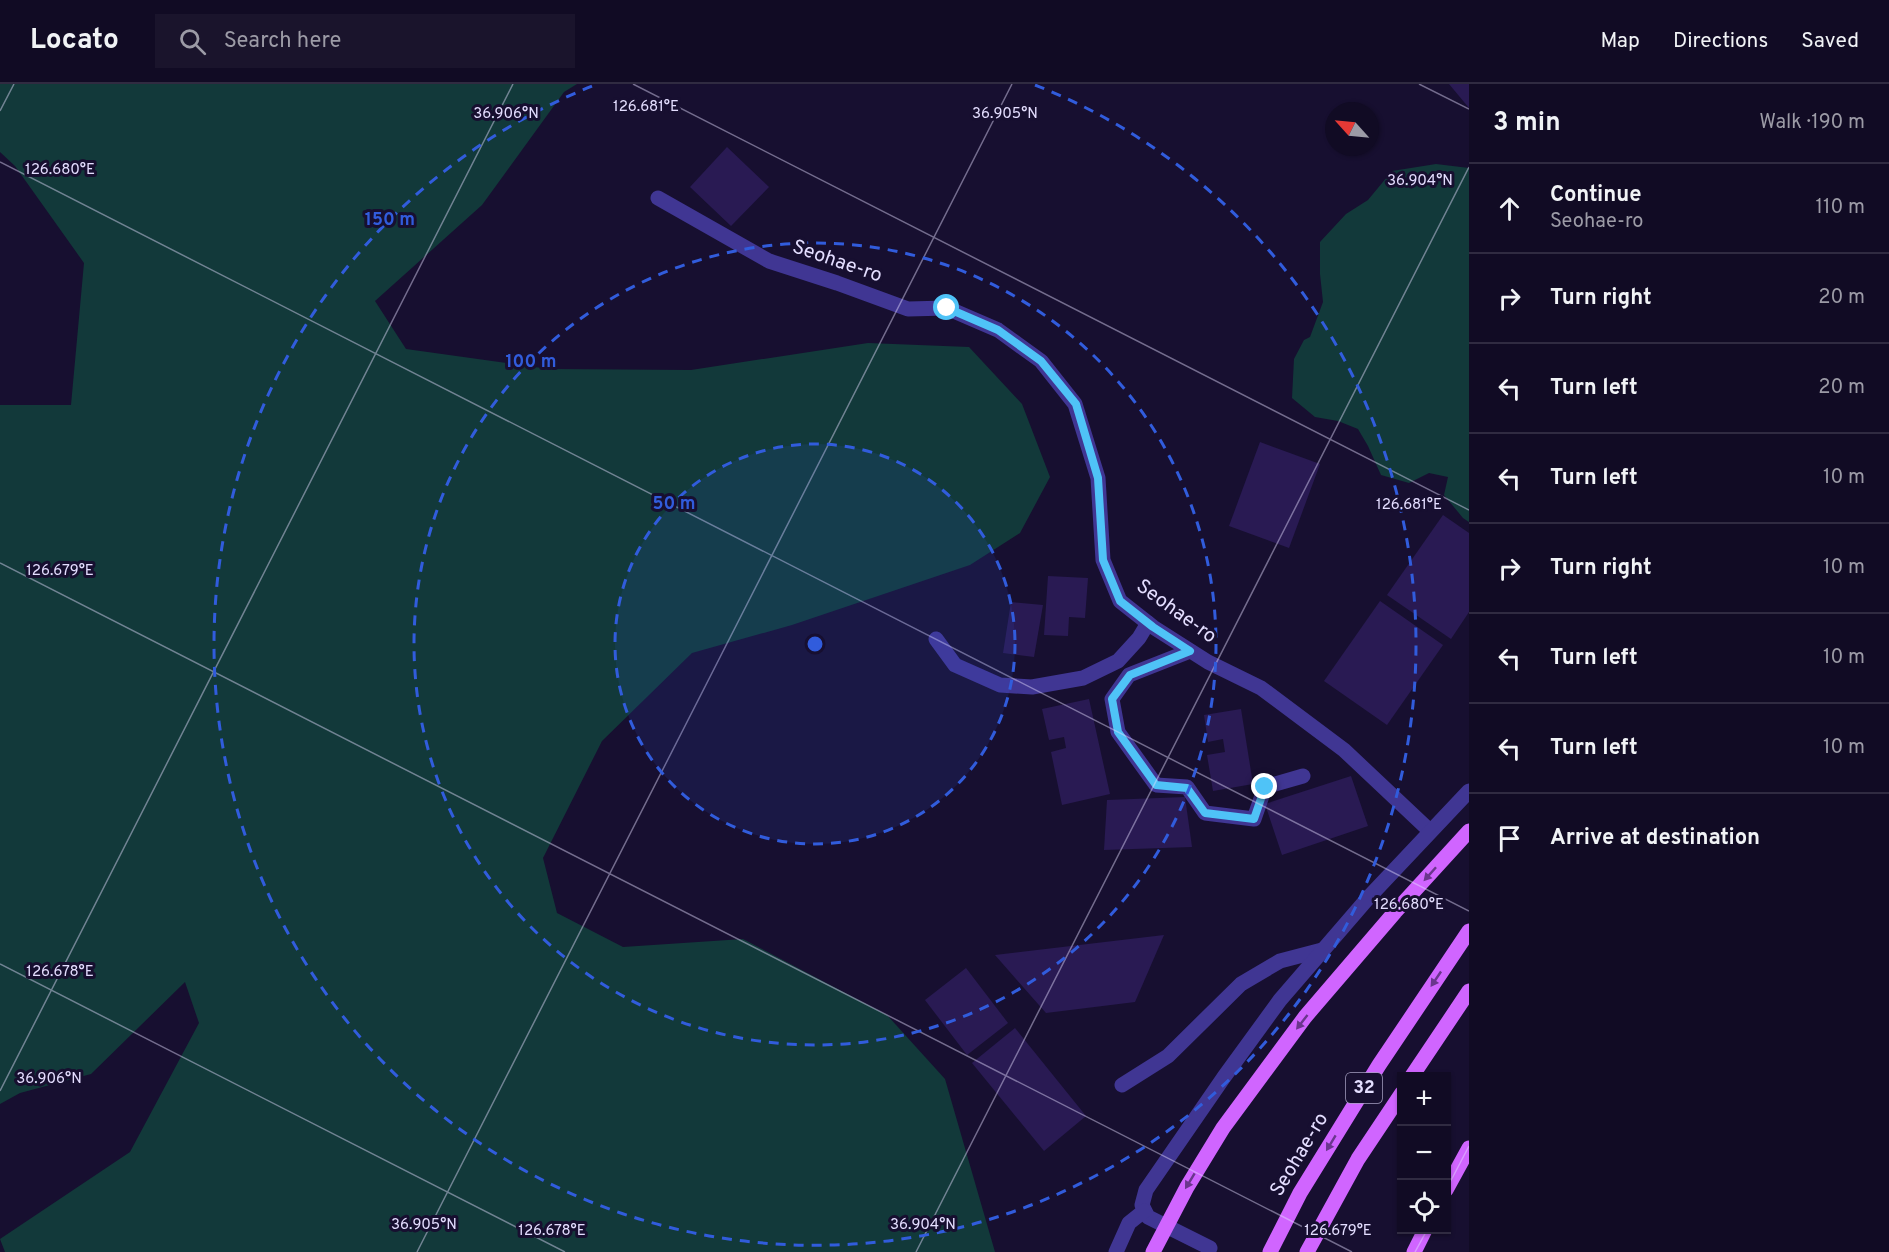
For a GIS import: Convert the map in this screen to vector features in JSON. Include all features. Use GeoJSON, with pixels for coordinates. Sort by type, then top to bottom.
{"type":"FeatureCollection","features":[{"type":"Feature","properties":{"kind":"main road"},"geometry":{"type":"LineString","coordinates":[[1153,1252],[1187,1187],[1223,1128],[1305,1017],[1395,912],[1469,831]]}},
{"type":"Feature","properties":{"kind":"main road","name":"Seohae-ro"},"geometry":{"type":"LineString","coordinates":[[1270,1252],[1300,1193],[1379,1065],[1469,931]]}},
{"type":"Feature","properties":{"kind":"main road"},"geometry":{"type":"LineString","coordinates":[[1415,1072],[1469,991]]}},
{"type":"Feature","properties":{"kind":"main road","name":"32"},"geometry":{"type":"LineString","coordinates":[[1307,1252],[1358,1159],[1397,1099]]}},
{"type":"Feature","properties":{"kind":"main road"},"geometry":{"type":"LineString","coordinates":[[1451,1181],[1469,1148]]}},
{"type":"Feature","properties":{"kind":"main road"},"geometry":{"type":"LineString","coordinates":[[1414,1252],[1423,1234]]}},
{"type":"Feature","properties":{"kind":"street","name":"Seohae-ro"},"geometry":{"type":"LineString","coordinates":[[658,198],[769,261],[908,309],[947,308],[998,330],[1041,361],[1076,404],[1098,478],[1103,560],[1120,601],[1190,651],[1261,688],[1344,750],[1430,831]]}},
{"type":"Feature","properties":{"kind":"street"},"geometry":{"type":"LineString","coordinates":[[936,639],[955,665],[962,669],[1000,685],[1032,687],[1083,678],[1118,661],[1148,623]]}},
{"type":"Feature","properties":{"kind":"street"},"geometry":{"type":"LineString","coordinates":[[1190,651],[1130,675],[1112,699],[1118,732],[1156,785],[1187,788],[1205,813],[1254,819],[1265,787],[1303,776]]}},
{"type":"Feature","properties":{"kind":"street"},"geometry":{"type":"LineString","coordinates":[[1210,1248],[1148,1216],[1142,1205],[1146,1190],[1280,1000],[1322,950],[1469,791]]}},
{"type":"Feature","properties":{"kind":"street"},"geometry":{"type":"LineString","coordinates":[[1122,1085],[1168,1056],[1241,984],[1280,961],[1322,950]]}},
{"type":"Feature","properties":{"kind":"street"},"geometry":{"type":"LineString","coordinates":[[1116,1252],[1129,1223],[1144,1211]]}},
{"type":"Feature","properties":{"kind":"green space"},"geometry":{"type":"Polygon","coordinates":[[[0,84],[577,84],[564,92],[482,205],[375,301],[406,349],[549,369],[691,370],[868,343],[969,347],[1022,404],[1050,477],[1020,533],[970,565],[792,625],[692,653],[602,741],[543,858],[557,913],[623,947],[743,939],[887,1015],[945,1079],[995,1252],[5,1252],[0,1239],[130,1152],[199,1023],[185,982],[91,1074],[20,1093],[0,1104],[0,405],[71,405],[84,263],[15,166],[0,152],[0,84]]]}},
{"type":"Feature","properties":{"kind":"green space"},"geometry":{"type":"Polygon","coordinates":[[[1436,164],[1469,168],[1469,522],[1444,495],[1448,477],[1429,473],[1409,483],[1381,475],[1358,429],[1338,421],[1315,417],[1292,398],[1294,359],[1304,340],[1310,337],[1323,302],[1320,242],[1346,214],[1368,200],[1392,171],[1436,164]]]}},
{"type":"Feature","properties":{"kind":"building"},"geometry":{"type":"Polygon","coordinates":[[[1449,84],[1469,84],[1469,108],[1449,84]]]}},
{"type":"Feature","properties":{"kind":"building"},"geometry":{"type":"Polygon","coordinates":[[[727,147],[769,187],[731,226],[690,187],[727,147]]]}},
{"type":"Feature","properties":{"kind":"building"},"geometry":{"type":"Polygon","coordinates":[[[1260,442],[1320,464],[1289,548],[1229,526],[1260,442]]]}},
{"type":"Feature","properties":{"kind":"building"},"geometry":{"type":"Polygon","coordinates":[[[1443,515],[1469,533],[1469,612],[1451,639],[1387,595],[1443,515]]]}},
{"type":"Feature","properties":{"kind":"building"},"geometry":{"type":"Polygon","coordinates":[[[1048,576],[1088,578],[1085,618],[1069,617],[1068,636],[1044,635],[1048,576]]]}},
{"type":"Feature","properties":{"kind":"building"},"geometry":{"type":"Polygon","coordinates":[[[1380,601],[1443,645],[1387,725],[1324,681],[1380,601]]]}},
{"type":"Feature","properties":{"kind":"building"},"geometry":{"type":"Polygon","coordinates":[[[1011,602],[1043,605],[1034,657],[1003,653],[1011,602]]]}},
{"type":"Feature","properties":{"kind":"building"},"geometry":{"type":"Polygon","coordinates":[[[1089,699],[1110,794],[1062,805],[1051,752],[1066,748],[1064,737],[1049,740],[1042,709],[1089,699]]]}},
{"type":"Feature","properties":{"kind":"building"},"geometry":{"type":"Polygon","coordinates":[[[1241,709],[1253,784],[1213,791],[1207,755],[1225,752],[1223,739],[1208,742],[1204,715],[1241,709]]]}},
{"type":"Feature","properties":{"kind":"building"},"geometry":{"type":"Polygon","coordinates":[[[1351,776],[1368,826],[1282,855],[1265,804],[1351,776]]]}},
{"type":"Feature","properties":{"kind":"building"},"geometry":{"type":"Polygon","coordinates":[[[1185,797],[1192,847],[1104,850],[1107,800],[1185,797]]]}},
{"type":"Feature","properties":{"kind":"building"},"geometry":{"type":"Polygon","coordinates":[[[1164,935],[1135,1002],[1046,1013],[995,955],[1164,935]]]}},
{"type":"Feature","properties":{"kind":"building"},"geometry":{"type":"Polygon","coordinates":[[[966,968],[1008,1023],[967,1055],[925,1000],[966,968]]]}},
{"type":"Feature","properties":{"kind":"building"},"geometry":{"type":"Polygon","coordinates":[[[1015,1028],[1086,1116],[1044,1151],[972,1063],[1015,1028]]]}},
{"type":"Feature","properties":{"kind":"route"},"geometry":{"type":"LineString","coordinates":[[947,308],[998,330],[1041,361],[1076,404],[1098,478],[1103,560],[1120,601],[1153,627],[1190,651],[1130,675],[1112,699],[1118,732],[1156,785],[1187,788],[1205,813],[1254,819],[1265,787]]}}]}
